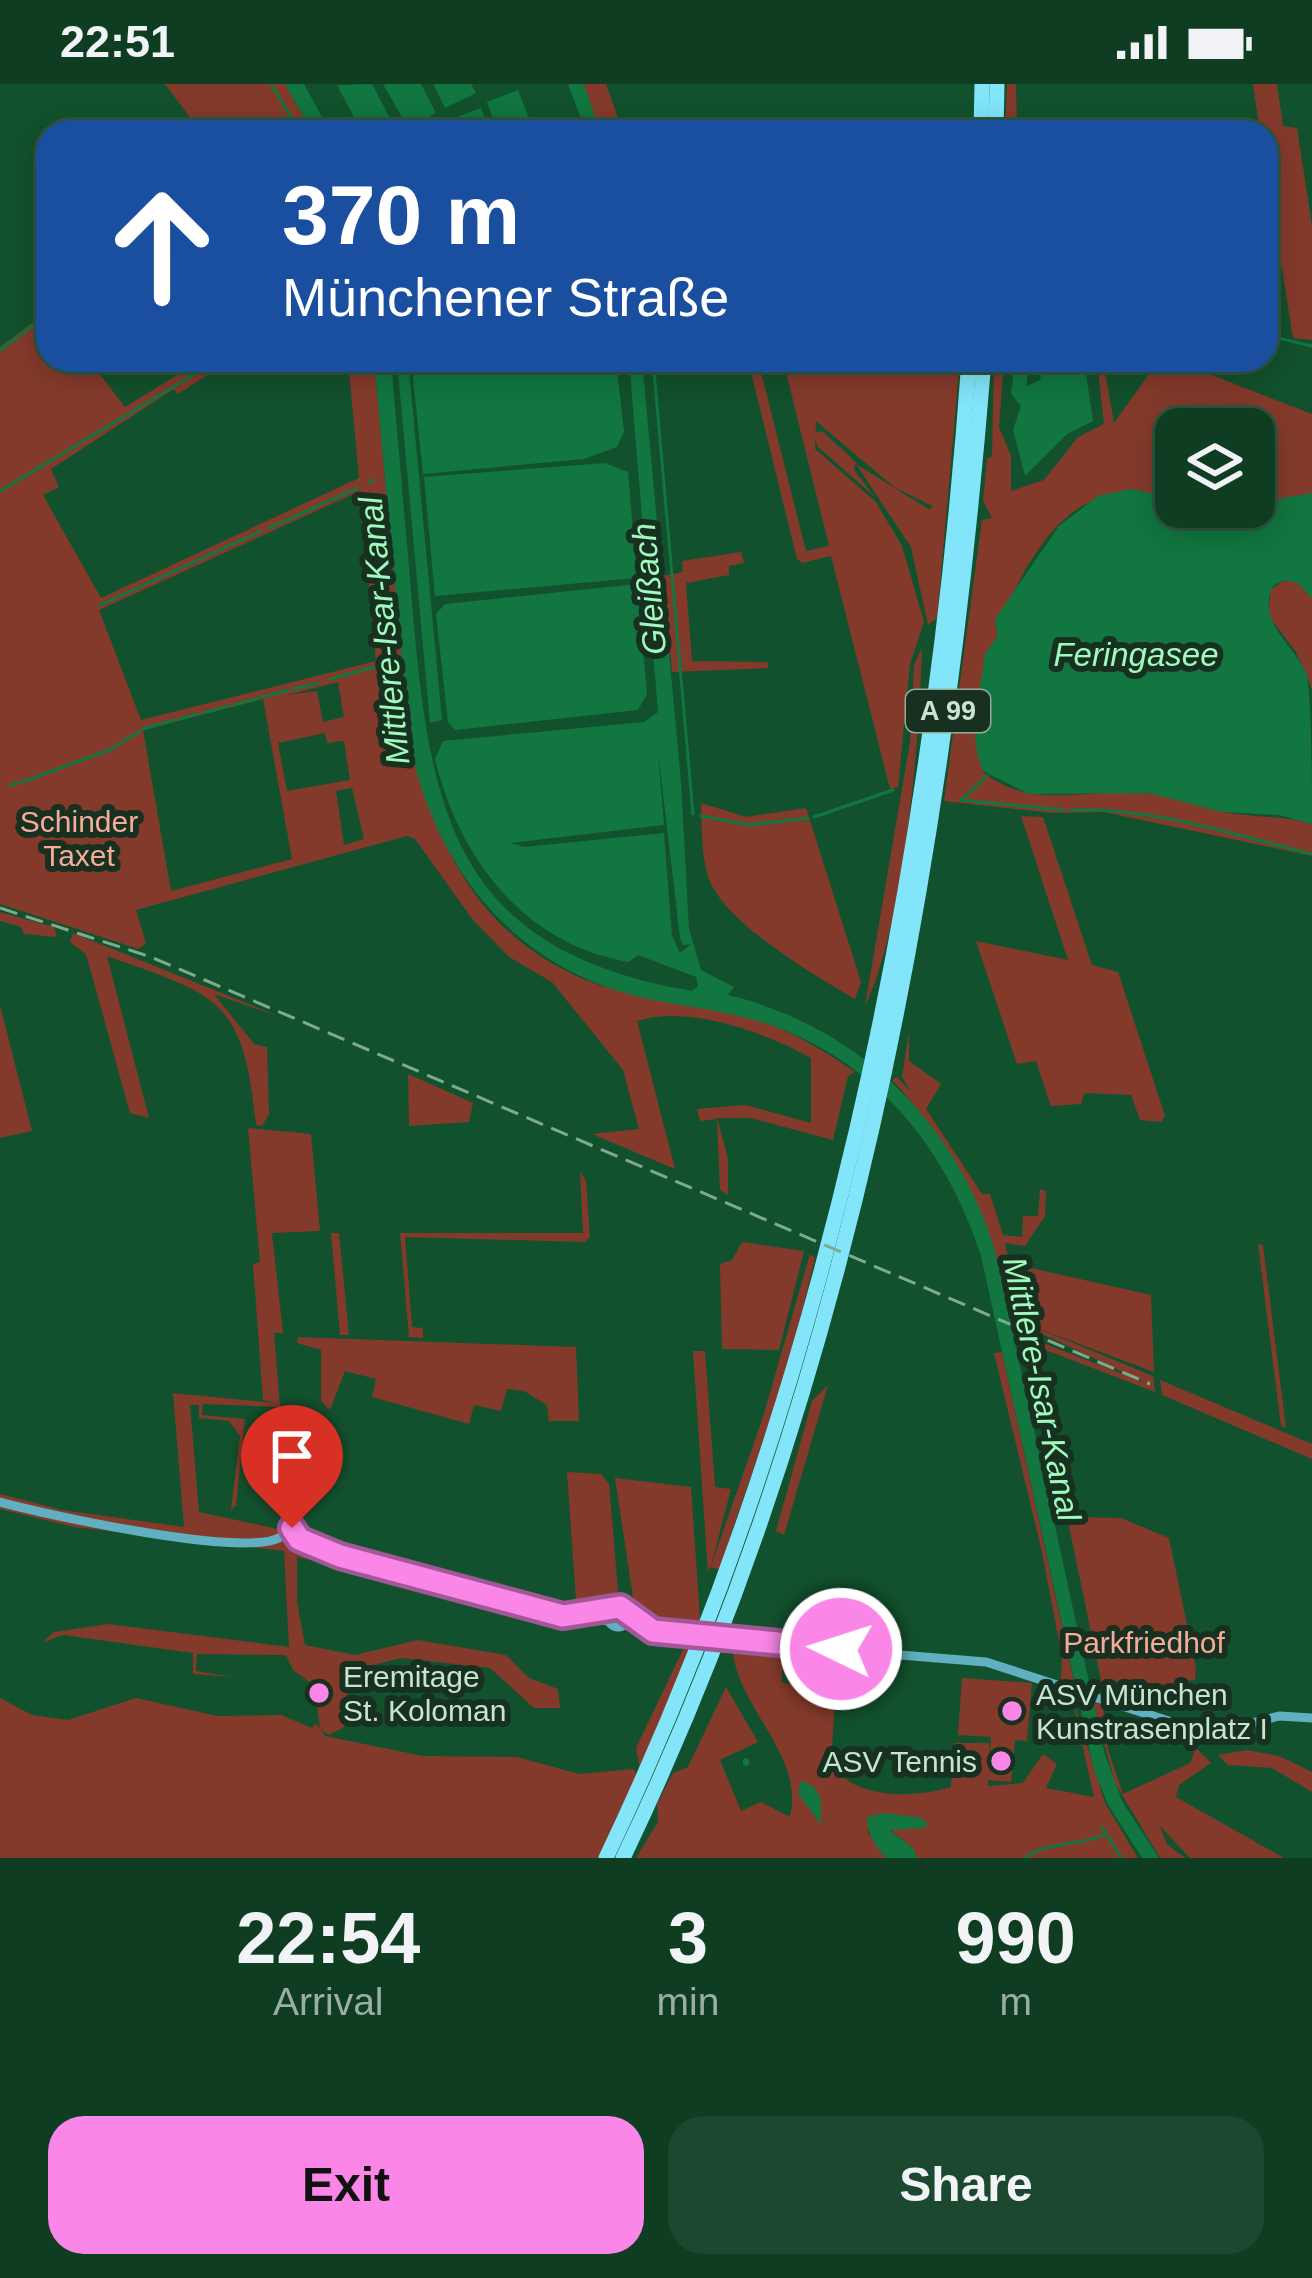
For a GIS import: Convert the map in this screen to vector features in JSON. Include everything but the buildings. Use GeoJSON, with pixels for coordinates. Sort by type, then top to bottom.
{"type":"FeatureCollection","features":[{"type":"Feature","properties":{"kind":"highway"},"geometry":{"type":"LineString","coordinates":[[981,120],[982,84]]}},
{"type":"Feature","properties":{"kind":"highway"},"geometry":{"type":"LineString","coordinates":[[997,120],[999,89]]}},
{"type":"Feature","properties":{"kind":"highway","name":"A 99"},"geometry":{"type":"LineString","coordinates":[[881,1053],[937,674],[968,372]]}},
{"type":"Feature","properties":{"kind":"highway","name":"A 99"},"geometry":{"type":"LineString","coordinates":[[623,1858],[790,1444],[881,1053],[942,752],[983,372]]}},
{"type":"Feature","properties":{"kind":"highway","name":"A 99"},"geometry":{"type":"LineString","coordinates":[[606,1858],[657,1770]]}},
{"type":"Feature","properties":{"kind":"main road"},"geometry":{"type":"LineString","coordinates":[[0,1502],[58,1518],[202,1538],[283,1537],[291,1545],[299,1539],[340,1556],[563,1616],[609,1616],[642,1628],[725,1641],[946,1656],[1209,1735],[1276,1716],[1312,1718]]}},
{"type":"Feature","properties":{"kind":"main road"},"geometry":{"type":"LineString","coordinates":[[609,1616],[620,1607],[626,1620]]}},
{"type":"Feature","properties":{"kind":"green space"},"geometry":{"type":"Polygon","coordinates":[[[165,84],[285,84],[305,120],[192,120],[165,84]]]}},
{"type":"Feature","properties":{"kind":"green space"},"geometry":{"type":"Polygon","coordinates":[[[584,84],[606,84],[619,120],[596,120],[584,84]]]}},
{"type":"Feature","properties":{"kind":"green space"},"geometry":{"type":"Polygon","coordinates":[[[1007,84],[1016,84],[1017,120],[1006,120],[1007,84]]]}},
{"type":"Feature","properties":{"kind":"green space"},"geometry":{"type":"Polygon","coordinates":[[[1253,84],[1277,84],[1283,126],[1297,128],[1312,226],[1312,340],[1293,338],[1278,245],[1278,120],[1258,120],[1253,84]]]}},
{"type":"Feature","properties":{"kind":"green space","name":"Schinder Taxet"},"geometry":{"type":"Polygon","coordinates":[[[36,320],[36,372],[98,372],[125,407],[182,372],[212,372],[178,394],[174,389],[51,469],[59,487],[43,495],[101,598],[359,478],[349,372],[375,372],[400,645],[418,759],[433,813],[456,863],[486,909],[528,947],[581,978],[633,994],[759,1020],[855,1072],[848,1076],[833,1140],[751,1118],[717,1118],[728,1158],[728,1195],[720,1190],[717,1119],[700,1121],[697,1109],[746,1105],[811,1123],[811,1058],[750,1031],[703,1019],[679,1016],[637,1021],[675,1169],[592,1134],[639,1129],[623,1070],[552,982],[509,957],[473,920],[415,839],[407,836],[136,910],[146,943],[139,949],[0,904],[0,347],[36,320]],[[360,491],[99,610],[141,720],[376,661],[360,491]],[[338,682],[287,695],[317,691],[323,722],[344,717],[338,682]],[[263,699],[143,730],[171,891],[292,859],[263,699]],[[325,733],[278,743],[287,791],[350,780],[344,741],[327,743],[325,733]],[[352,788],[336,791],[344,845],[364,839],[352,788]]]}},
{"type":"Feature","properties":{"kind":"green space"},"geometry":{"type":"Polygon","coordinates":[[[751,372],[761,372],[806,551],[829,546],[786,372],[959,372],[937,618],[928,625],[911,547],[856,464],[930,510],[932,506],[894,487],[816,421],[815,449],[876,502],[902,546],[924,622],[910,664],[898,787],[890,789],[831,556],[802,563],[797,559],[751,372]]]}},
{"type":"Feature","properties":{"kind":"green space"},"geometry":{"type":"Polygon","coordinates":[[[994,372],[1003,372],[999,427],[1011,456],[1011,491],[1044,480],[1078,437],[1104,424],[1098,372],[1105,372],[1114,423],[1153,372],[1204,372],[1312,414],[1312,493],[1275,506],[1275,408],[1155,408],[1155,495],[1128,493],[1090,502],[1073,512],[1043,543],[995,621],[998,636],[983,661],[988,667],[975,723],[983,772],[1002,784],[1041,795],[1156,794],[1231,813],[1300,821],[1312,824],[1312,856],[1104,812],[1052,813],[944,801],[982,520],[992,518],[983,501],[987,459],[992,456],[994,372]]]}},
{"type":"Feature","properties":{"kind":"green space"},"geometry":{"type":"Polygon","coordinates":[[[822,431],[856,462],[854,470],[874,496],[817,446],[814,433],[822,431]]]}},
{"type":"Feature","properties":{"kind":"green space"},"geometry":{"type":"Polygon","coordinates":[[[741,552],[744,563],[729,566],[729,575],[686,583],[692,661],[767,662],[769,668],[672,672],[663,576],[683,572],[682,561],[741,552]]]}},
{"type":"Feature","properties":{"kind":"green space"},"geometry":{"type":"Polygon","coordinates":[[[1285,580],[1298,583],[1312,598],[1312,689],[1296,652],[1268,615],[1271,589],[1285,580]]]}},
{"type":"Feature","properties":{"kind":"green space"},"geometry":{"type":"Polygon","coordinates":[[[922,648],[900,881],[879,970],[865,1006],[910,742],[914,665],[922,648]]]}},
{"type":"Feature","properties":{"kind":"green space"},"geometry":{"type":"Polygon","coordinates":[[[701,803],[746,817],[806,808],[861,982],[855,999],[773,946],[718,896],[705,861],[701,803]]]}},
{"type":"Feature","properties":{"kind":"green space"},"geometry":{"type":"Polygon","coordinates":[[[1021,816],[1043,817],[1092,965],[1118,972],[1165,1116],[1161,1122],[1140,1120],[1131,1095],[1084,1093],[1081,1104],[1051,1106],[1036,1061],[1017,1064],[976,941],[1068,960],[1021,816]]]}},
{"type":"Feature","properties":{"kind":"green space"},"geometry":{"type":"Polygon","coordinates":[[[0,912],[54,927],[57,937],[24,934],[21,927],[0,921],[0,912]]]}},
{"type":"Feature","properties":{"kind":"green space"},"geometry":{"type":"Polygon","coordinates":[[[73,933],[278,1016],[214,994],[254,1044],[267,1047],[269,1114],[262,1126],[256,1125],[243,1051],[219,1008],[176,982],[107,956],[149,1118],[130,1113],[86,954],[70,942],[73,933]]]}},
{"type":"Feature","properties":{"kind":"green space"},"geometry":{"type":"Polygon","coordinates":[[[0,1005],[32,1131],[0,1138],[0,1005]]]}},
{"type":"Feature","properties":{"kind":"green space"},"geometry":{"type":"Polygon","coordinates":[[[909,1032],[909,1061],[941,1084],[926,1109],[982,1194],[990,1194],[1003,1235],[1022,1237],[1023,1216],[1038,1216],[1040,1189],[1046,1191],[1045,1216],[1025,1246],[1005,1243],[1009,1263],[1151,1295],[1154,1372],[1032,1326],[1153,1376],[1155,1392],[1030,1344],[1015,1345],[1012,1331],[1151,1385],[1010,1319],[970,1190],[938,1136],[892,1080],[897,1077],[911,1092],[902,1077],[909,1032]]]}},
{"type":"Feature","properties":{"kind":"green space"},"geometry":{"type":"Polygon","coordinates":[[[408,1074],[473,1103],[469,1122],[409,1126],[408,1074]]]}},
{"type":"Feature","properties":{"kind":"green space"},"geometry":{"type":"Polygon","coordinates":[[[248,1128],[311,1134],[320,1231],[272,1233],[283,1333],[274,1333],[280,1407],[203,1404],[202,1415],[245,1419],[236,1505],[231,1510],[240,1436],[229,1421],[199,1418],[199,1405],[190,1405],[199,1512],[278,1529],[287,1515],[299,1518],[308,1533],[325,1544],[456,1576],[452,1594],[297,1557],[297,1602],[305,1645],[355,1655],[418,1640],[506,1655],[529,1678],[558,1689],[560,1708],[534,1708],[490,1668],[401,1658],[349,1671],[344,1727],[329,1735],[320,1729],[316,1696],[323,1692],[293,1670],[286,1655],[197,1654],[196,1671],[233,1677],[193,1674],[193,1653],[63,1635],[43,1642],[54,1632],[108,1624],[289,1647],[284,1551],[74,1527],[0,1509],[0,1494],[62,1510],[184,1527],[173,1393],[274,1403],[263,1400],[253,1264],[260,1262],[248,1128]]]}},
{"type":"Feature","properties":{"kind":"green space"},"geometry":{"type":"Polygon","coordinates":[[[580,1171],[586,1181],[590,1237],[585,1242],[405,1237],[412,1327],[423,1328],[423,1338],[409,1337],[400,1233],[583,1233],[580,1171]]]}},
{"type":"Feature","properties":{"kind":"green space"},"geometry":{"type":"Polygon","coordinates":[[[331,1233],[339,1233],[349,1335],[340,1335],[331,1233]]]}},
{"type":"Feature","properties":{"kind":"green space"},"geometry":{"type":"Polygon","coordinates":[[[742,1242],[804,1251],[779,1350],[722,1349],[720,1264],[732,1260],[742,1242]]]}},
{"type":"Feature","properties":{"kind":"green space"},"geometry":{"type":"Polygon","coordinates":[[[1258,1244],[1263,1245],[1286,1428],[1281,1426],[1258,1244]]]}},
{"type":"Feature","properties":{"kind":"green space"},"geometry":{"type":"Polygon","coordinates":[[[810,1254],[815,1258],[787,1372],[719,1569],[710,1567],[708,1573],[693,1351],[705,1351],[715,1487],[731,1489],[711,1566],[763,1417],[810,1254]]]}},
{"type":"Feature","properties":{"kind":"green space"},"geometry":{"type":"Polygon","coordinates":[[[298,1337],[576,1347],[579,1421],[549,1421],[547,1405],[524,1391],[507,1389],[501,1411],[474,1405],[469,1424],[372,1397],[376,1379],[345,1371],[330,1410],[321,1401],[321,1350],[297,1343],[298,1337]]]}},
{"type":"Feature","properties":{"kind":"green space"},"geometry":{"type":"Polygon","coordinates":[[[1002,1352],[1075,1686],[1061,1681],[1062,1657],[1042,1552],[994,1353],[1002,1352]]]}},
{"type":"Feature","properties":{"kind":"green space"},"geometry":{"type":"Polygon","coordinates":[[[1160,1380],[1312,1444],[1312,1459],[1162,1395],[1160,1380]]]}},
{"type":"Feature","properties":{"kind":"green space"},"geometry":{"type":"Polygon","coordinates":[[[828,1385],[784,1535],[776,1531],[812,1401],[828,1385]]]}},
{"type":"Feature","properties":{"kind":"green space"},"geometry":{"type":"Polygon","coordinates":[[[567,1472],[601,1474],[609,1484],[618,1591],[607,1610],[577,1614],[567,1472]]]}},
{"type":"Feature","properties":{"kind":"green space"},"geometry":{"type":"Polygon","coordinates":[[[615,1478],[691,1487],[700,1619],[696,1631],[642,1620],[635,1610],[615,1478]]]}},
{"type":"Feature","properties":{"kind":"green space","name":"Parkfriedhof"},"geometry":{"type":"Polygon","coordinates":[[[1067,1517],[1121,1518],[1169,1538],[1196,1668],[1195,1680],[1180,1682],[1175,1697],[1119,1681],[1102,1685],[1067,1517]]]}},
{"type":"Feature","properties":{"kind":"green space"},"geometry":{"type":"Polygon","coordinates":[[[687,1641],[696,1641],[640,1771],[636,1748],[687,1641]]]}},
{"type":"Feature","properties":{"kind":"green space"},"geometry":{"type":"Polygon","coordinates":[[[732,1647],[793,1650],[791,1661],[782,1669],[782,1682],[790,1684],[800,1660],[838,1656],[831,1761],[853,1783],[885,1793],[951,1787],[954,1743],[989,1743],[990,1755],[991,1737],[958,1735],[962,1678],[1032,1683],[1027,1741],[1015,1740],[1011,1782],[988,1780],[988,1786],[1023,1783],[1043,1754],[1057,1764],[1046,1788],[1094,1797],[1071,1694],[1105,1803],[1138,1858],[917,1858],[913,1848],[889,1829],[925,1828],[922,1818],[867,1831],[886,1858],[636,1858],[658,1822],[657,1804],[673,1773],[688,1767],[726,1687],[758,1742],[720,1760],[741,1811],[761,1802],[790,1817],[788,1773],[745,1691],[732,1647]]]}},
{"type":"Feature","properties":{"kind":"green space"},"geometry":{"type":"Polygon","coordinates":[[[0,1698],[32,1715],[68,1720],[136,1698],[217,1716],[281,1715],[312,1728],[316,1723],[325,1736],[423,1756],[517,1757],[579,1774],[634,1769],[637,1777],[598,1858],[0,1858],[0,1698]]]}},
{"type":"Feature","properties":{"kind":"green space"},"geometry":{"type":"Polygon","coordinates":[[[1093,1702],[1103,1705],[1108,1750],[1123,1794],[1190,1763],[1196,1748],[1211,1763],[1179,1785],[1176,1797],[1284,1858],[1190,1858],[1159,1825],[1167,1844],[1185,1858],[1160,1858],[1115,1783],[1093,1702]]]}},
{"type":"Feature","properties":{"kind":"green space"},"geometry":{"type":"Polygon","coordinates":[[[1247,1750],[1279,1756],[1312,1772],[1312,1792],[1272,1768],[1228,1765],[1218,1755],[1247,1750]]]}},
{"type":"Feature","properties":{"kind":"water"},"geometry":{"type":"Polygon","coordinates":[[[285,84],[304,84],[324,120],[305,120],[285,84]]]}},
{"type":"Feature","properties":{"kind":"water"},"geometry":{"type":"Polygon","coordinates":[[[372,84],[391,120],[356,120],[337,85],[372,84]]]}},
{"type":"Feature","properties":{"kind":"water"},"geometry":{"type":"Polygon","coordinates":[[[383,84],[421,84],[436,113],[423,120],[403,120],[383,84]]]}},
{"type":"Feature","properties":{"kind":"water"},"geometry":{"type":"Polygon","coordinates":[[[433,84],[471,84],[476,93],[445,108],[433,84]]]}},
{"type":"Feature","properties":{"kind":"water"},"geometry":{"type":"Polygon","coordinates":[[[568,84],[584,84],[596,120],[582,120],[568,84]]]}},
{"type":"Feature","properties":{"kind":"water"},"geometry":{"type":"Polygon","coordinates":[[[518,90],[529,120],[494,120],[487,102],[518,90]]]}},
{"type":"Feature","properties":{"kind":"water"},"geometry":{"type":"Polygon","coordinates":[[[481,108],[486,120],[451,120],[481,108]]]}},
{"type":"Feature","properties":{"kind":"water"},"geometry":{"type":"Polygon","coordinates":[[[375,372],[392,372],[413,615],[432,756],[448,815],[472,866],[507,909],[553,945],[614,972],[692,991],[698,986],[696,977],[638,955],[629,962],[592,952],[528,916],[479,862],[446,795],[435,759],[443,741],[644,722],[658,712],[630,372],[643,372],[681,782],[689,929],[701,970],[734,987],[728,995],[818,1030],[895,1085],[927,1120],[977,1201],[994,1247],[1105,1755],[1122,1801],[1159,1858],[1142,1858],[1107,1803],[1094,1770],[981,1256],[933,1154],[911,1124],[859,1073],[793,1034],[719,1012],[644,998],[555,963],[486,905],[437,829],[409,739],[375,372]],[[658,751],[664,825],[510,843],[524,847],[664,833],[672,936],[680,953],[691,944],[683,945],[658,751]]]}},
{"type":"Feature","properties":{"kind":"water"},"geometry":{"type":"Polygon","coordinates":[[[398,372],[409,372],[442,720],[430,723],[398,372]]]}},
{"type":"Feature","properties":{"kind":"water"},"geometry":{"type":"Polygon","coordinates":[[[412,372],[617,372],[624,432],[617,447],[584,459],[423,474],[412,372]]]}},
{"type":"Feature","properties":{"kind":"water"},"geometry":{"type":"Polygon","coordinates":[[[1014,372],[1027,372],[1027,386],[1040,380],[1042,372],[1086,372],[1093,421],[1067,434],[1025,476],[1013,430],[1021,406],[1011,394],[1014,372]]]}},
{"type":"Feature","properties":{"kind":"water"},"geometry":{"type":"Polygon","coordinates":[[[605,463],[628,472],[637,578],[435,596],[424,477],[605,463]]]}},
{"type":"Feature","properties":{"kind":"water","name":"Feringasee"},"geometry":{"type":"Polygon","coordinates":[[[1131,489],[1155,494],[1155,528],[1275,528],[1275,501],[1312,493],[1312,598],[1298,583],[1285,580],[1274,585],[1269,609],[1278,632],[1307,675],[1312,824],[1279,815],[1222,812],[1149,793],[1029,794],[983,771],[976,742],[977,711],[985,654],[998,636],[995,619],[1059,526],[1098,496],[1131,489]]]}},
{"type":"Feature","properties":{"kind":"water"},"geometry":{"type":"Polygon","coordinates":[[[637,584],[647,694],[638,710],[455,730],[448,722],[436,614],[445,604],[637,584]]]}},
{"type":"Feature","properties":{"kind":"water"},"geometry":{"type":"Polygon","coordinates":[[[801,1781],[818,1793],[821,1825],[798,1793],[801,1781]]]}},
{"type":"Feature","properties":{"kind":"water"},"geometry":{"type":"Polygon","coordinates":[[[884,1813],[922,1818],[927,1823],[925,1828],[889,1830],[913,1848],[917,1858],[886,1858],[878,1849],[867,1817],[884,1813]]]}},
{"type":"Feature","properties":{"kind":"waterway"},"geometry":{"type":"LineString","coordinates":[[271,84],[293,120]]}},
{"type":"Feature","properties":{"kind":"waterway"},"geometry":{"type":"LineString","coordinates":[[0,350],[36,323]]}},
{"type":"Feature","properties":{"kind":"waterway"},"geometry":{"type":"LineString","coordinates":[[1278,338],[1312,346]]}},
{"type":"Feature","properties":{"kind":"waterway"},"geometry":{"type":"LineString","coordinates":[[0,491],[198,372]]}},
{"type":"Feature","properties":{"kind":"waterway","name":"Gleißach"},"geometry":{"type":"LineString","coordinates":[[654,372],[693,814]]}},
{"type":"Feature","properties":{"kind":"waterway","name":"Mittlere-Isar-Kanal"},"geometry":{"type":"LineString","coordinates":[[369,482],[373,480]]}},
{"type":"Feature","properties":{"kind":"waterway","name":"Mittlere-Isar-Kanal"},"geometry":{"type":"LineString","coordinates":[[269,528],[357,488]]}},
{"type":"Feature","properties":{"kind":"waterway"},"geometry":{"type":"LineString","coordinates":[[100,605],[261,531]]}},
{"type":"Feature","properties":{"kind":"waterway","name":"Mittlere-Isar-Kanal"},"geometry":{"type":"LineString","coordinates":[[387,632],[392,689]]}},
{"type":"Feature","properties":{"kind":"waterway","name":"Mittlere-Isar-Kanal"},"geometry":{"type":"LineString","coordinates":[[330,679],[375,667]]}},
{"type":"Feature","properties":{"kind":"waterway"},"geometry":{"type":"LineString","coordinates":[[293,689],[318,683]]}},
{"type":"Feature","properties":{"kind":"waterway"},"geometry":{"type":"LineString","coordinates":[[234,705],[288,690]]}},
{"type":"Feature","properties":{"kind":"waterway"},"geometry":{"type":"LineString","coordinates":[[203,713],[229,706]]}},
{"type":"Feature","properties":{"kind":"waterway"},"geometry":{"type":"LineString","coordinates":[[179,719],[198,714]]}},
{"type":"Feature","properties":{"kind":"waterway"},"geometry":{"type":"LineString","coordinates":[[143,729],[174,720]]}},
{"type":"Feature","properties":{"kind":"waterway"},"geometry":{"type":"LineString","coordinates":[[22,782],[109,750],[140,731]]}},
{"type":"Feature","properties":{"kind":"waterway"},"geometry":{"type":"LineString","coordinates":[[962,799],[987,776]]}},
{"type":"Feature","properties":{"kind":"waterway"},"geometry":{"type":"LineString","coordinates":[[10,785],[18,783]]}},
{"type":"Feature","properties":{"kind":"waterway","name":"Gleißach"},"geometry":{"type":"LineString","coordinates":[[814,817],[893,790]]}},
{"type":"Feature","properties":{"kind":"waterway","name":"Gleißach"},"geometry":{"type":"LineString","coordinates":[[961,800],[1063,810]]}},
{"type":"Feature","properties":{"kind":"waterway","name":"Gleißach"},"geometry":{"type":"LineString","coordinates":[[1071,810],[1162,818],[1312,854]]}},
{"type":"Feature","properties":{"kind":"waterway","name":"Gleißach"},"geometry":{"type":"LineString","coordinates":[[701,816],[748,825],[808,818]]}},
{"type":"Feature","properties":{"kind":"waterway"},"geometry":{"type":"LineString","coordinates":[[1102,1827],[1121,1858]]}},
{"type":"Feature","properties":{"kind":"waterway"},"geometry":{"type":"LineString","coordinates":[[1025,1858],[1106,1834]]}},
{"type":"Feature","properties":{"kind":"railway"},"geometry":{"type":"LineString","coordinates":[[0,908],[151,957],[1150,1384]]}},
{"type":"Feature","properties":{"kind":"place","name":"Eremitage St. Koloman"},"geometry":{"type":"Point","coordinates":[319,1693]}},
{"type":"Feature","properties":{"kind":"place","name":"ASV München Kunstrasenplatz I"},"geometry":{"type":"Point","coordinates":[1012,1711]}},
{"type":"Feature","properties":{"kind":"place","name":"ASV Tennis"},"geometry":{"type":"Point","coordinates":[1001,1761]}},
{"type":"Feature","properties":{"kind":"route"},"geometry":{"type":"LineString","coordinates":[[292,1528],[299,1539],[340,1556],[507,1596],[563,1616],[620,1607],[642,1628],[679,1636],[841,1649]]}}]}
